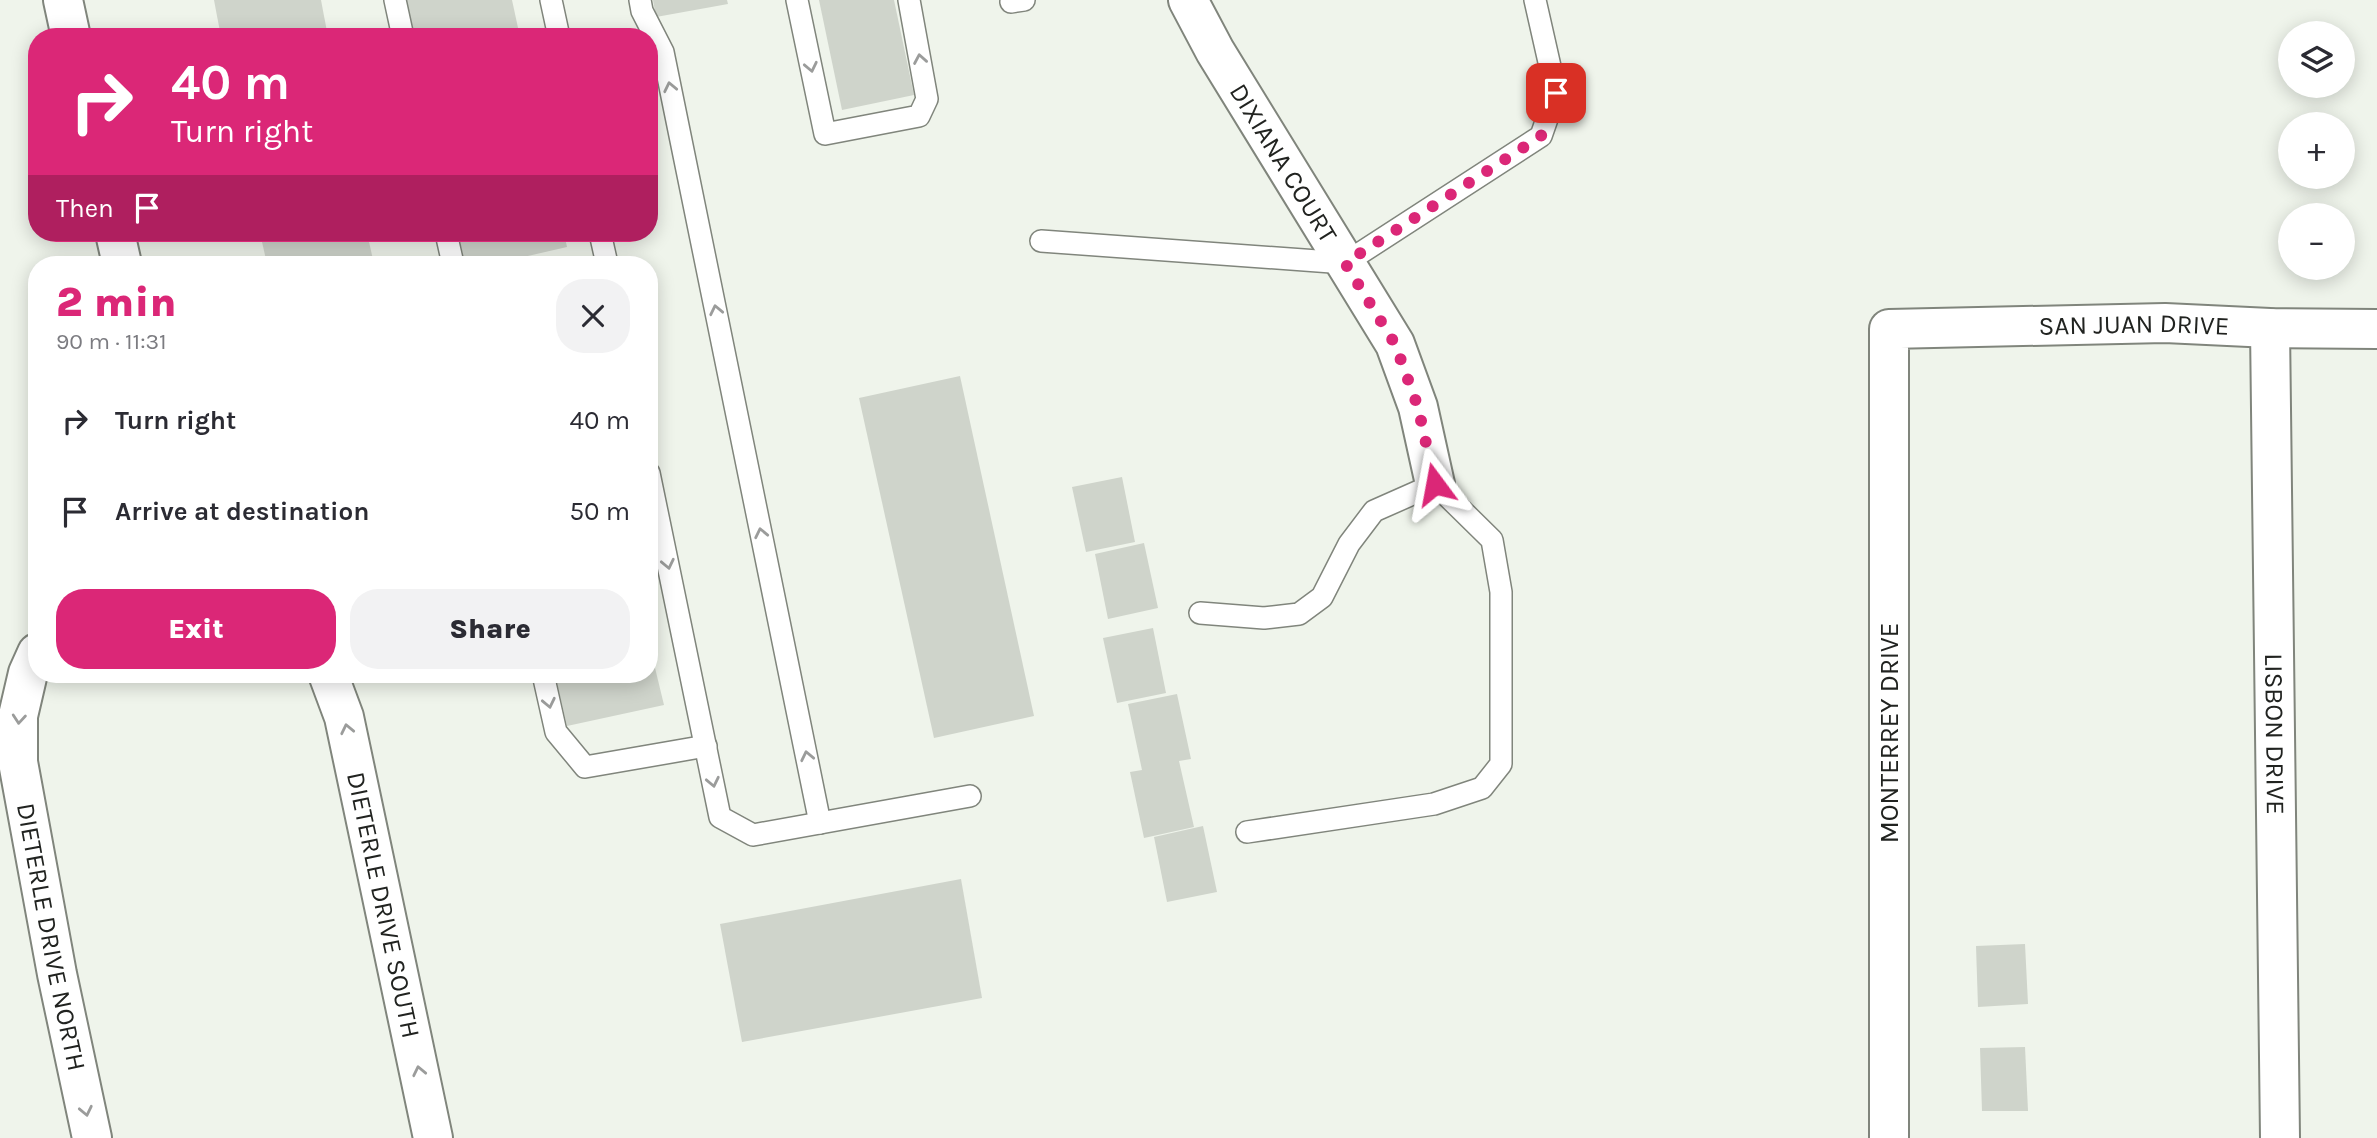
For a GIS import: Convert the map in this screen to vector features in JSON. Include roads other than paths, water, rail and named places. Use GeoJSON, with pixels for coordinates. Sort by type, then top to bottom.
{"type":"FeatureCollection","features":[{"type":"Feature","properties":{"kind":"street"},"geometry":{"type":"LineString","coordinates":[[63,0],[69,28]]}},
{"type":"Feature","properties":{"kind":"street","name":"DIXIANA COURT"},"geometry":{"type":"LineString","coordinates":[[1188,0],[1215,51],[1395,344],[1418,407],[1435,484]]}},
{"type":"Feature","properties":{"kind":"street","name":"SAN JUAN DRIVE"},"geometry":{"type":"LineString","coordinates":[[1889,329],[2165,323],[2377,329]]}},
{"type":"Feature","properties":{"kind":"street","name":"LISBON DRIVE"},"geometry":{"type":"LineString","coordinates":[[2270,328],[2280,1138]]}},
{"type":"Feature","properties":{"kind":"street","name":"MONTERREY DRIVE"},"geometry":{"type":"LineString","coordinates":[[1889,329],[1889,1138]]}},
{"type":"Feature","properties":{"kind":"street","name":"DIETERLE DRIVE NORTH"},"geometry":{"type":"LineString","coordinates":[[28,673],[18,716],[18,762],[57,974],[92,1138]]}},
{"type":"Feature","properties":{"kind":"street","name":"DIETERLE DRIVE SOUTH"},"geometry":{"type":"LineString","coordinates":[[331,683],[344,717],[433,1138]]}},
{"type":"Feature","properties":{"kind":"lane"},"geometry":{"type":"LineString","coordinates":[[395,0],[401,28]]}},
{"type":"Feature","properties":{"kind":"lane"},"geometry":{"type":"LineString","coordinates":[[551,0],[557,28]]}},
{"type":"Feature","properties":{"kind":"lane"},"geometry":{"type":"LineString","coordinates":[[640,0],[651,28]]}},
{"type":"Feature","properties":{"kind":"lane"},"geometry":{"type":"LineString","coordinates":[[797,0],[825,134],[919,116],[927,99],[909,0]]}},
{"type":"Feature","properties":{"kind":"lane"},"geometry":{"type":"LineString","coordinates":[[1041,241],[1345,263],[1541,136],[1556,93],[1535,0]]}},
{"type":"Feature","properties":{"kind":"lane"},"geometry":{"type":"LineString","coordinates":[[658,42],[663,52],[820,823]]}},
{"type":"Feature","properties":{"kind":"lane"},"geometry":{"type":"LineString","coordinates":[[1200,613],[1264,618],[1298,614],[1322,597],[1349,544],[1374,511],[1435,484],[1492,540],[1502,592],[1501,764],[1482,788],[1434,804],[1247,832]]}},
{"type":"Feature","properties":{"kind":"lane"},"geometry":{"type":"LineString","coordinates":[[658,516],[720,817],[752,835],[970,796]]}},
{"type":"Feature","properties":{"kind":"lane"},"geometry":{"type":"LineString","coordinates":[[545,683],[556,732],[585,767],[706,746]]}}]}
